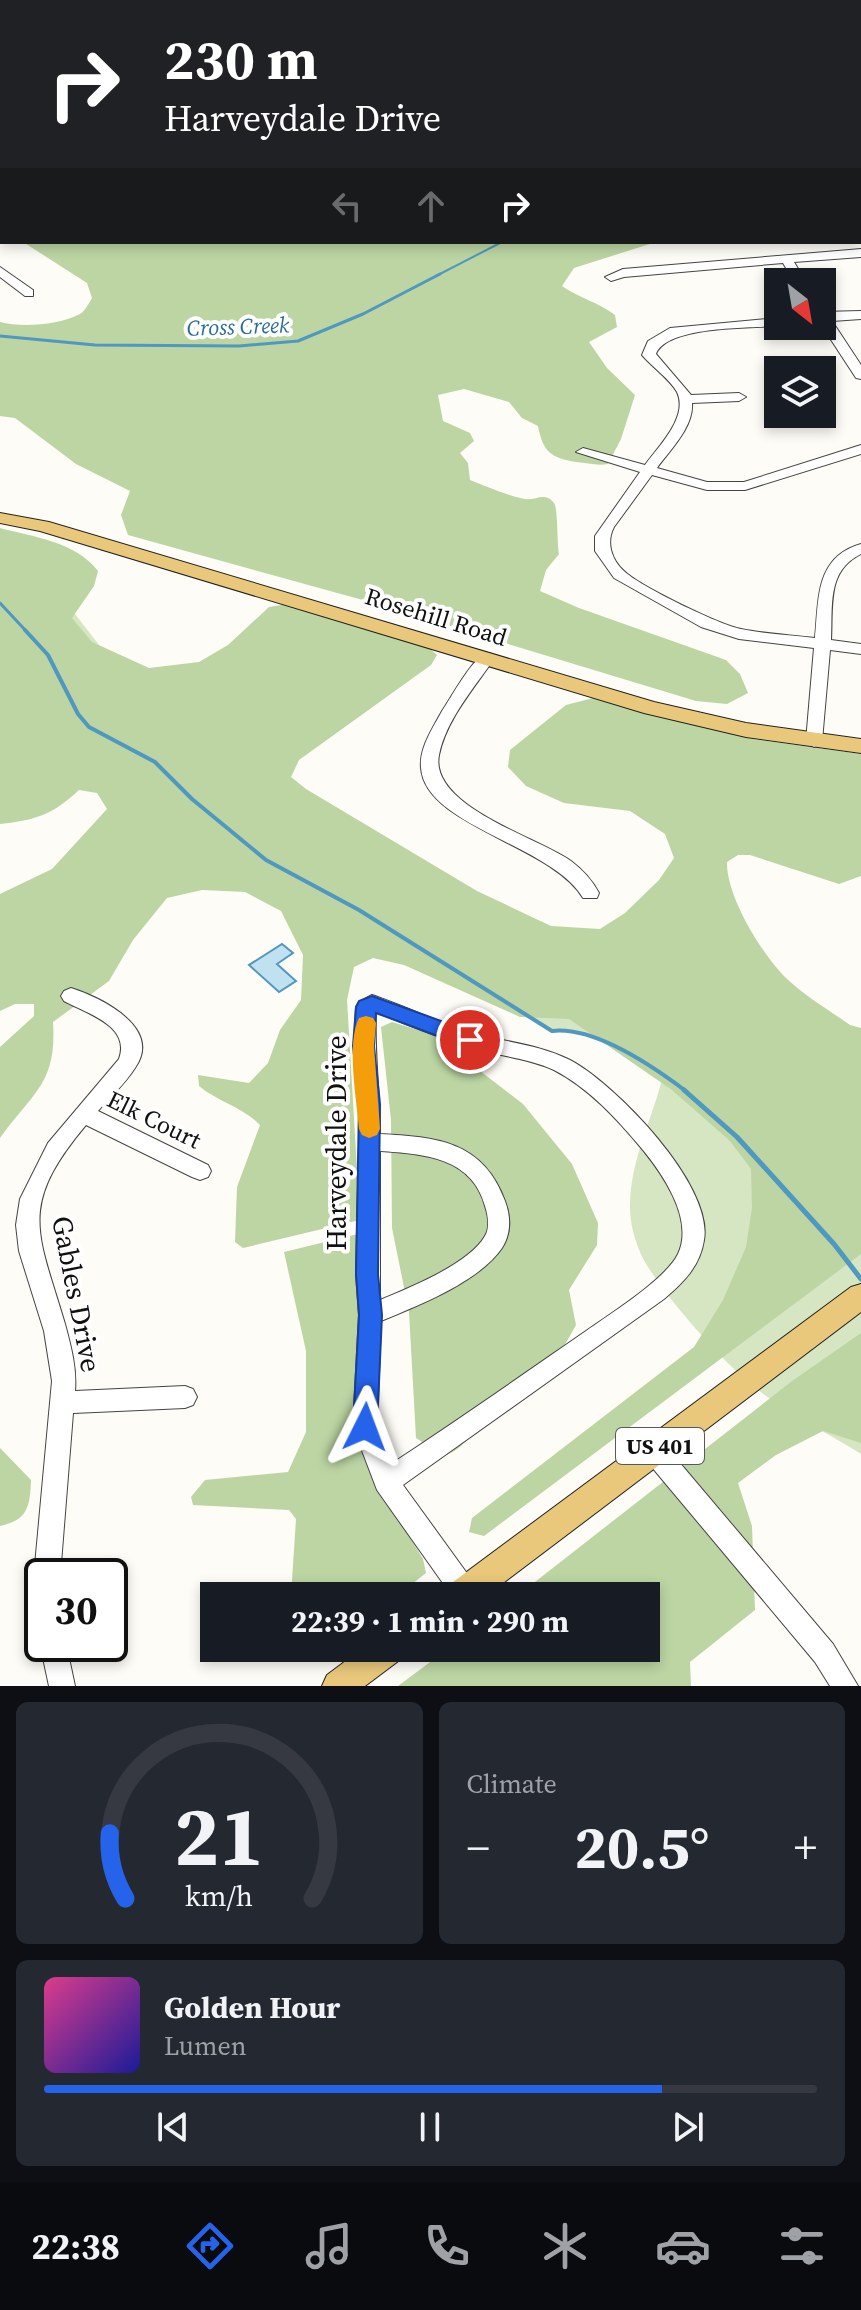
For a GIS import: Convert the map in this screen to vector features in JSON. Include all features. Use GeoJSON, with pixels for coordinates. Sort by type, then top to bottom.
{"type":"FeatureCollection","features":[{"type":"Feature","properties":{"kind":"main road","name":"Rosehill Road"},"geometry":{"type":"LineString","coordinates":[[0,518],[58,531],[694,719],[814,741],[861,746]]}},
{"type":"Feature","properties":{"kind":"main road","name":"US 401"},"geometry":{"type":"LineString","coordinates":[[478,1582],[861,1296]]}},
{"type":"Feature","properties":{"kind":"main road"},"geometry":{"type":"LineString","coordinates":[[338,1686],[371,1662]]}},
{"type":"Feature","properties":{"kind":"street"},"geometry":{"type":"LineString","coordinates":[[611,277],[623,273],[861,253]]}},
{"type":"Feature","properties":{"kind":"street"},"geometry":{"type":"LineString","coordinates":[[786,259],[791,268]]}},
{"type":"Feature","properties":{"kind":"street"},"geometry":{"type":"LineString","coordinates":[[0,271],[29,293]]}},
{"type":"Feature","properties":{"kind":"street"},"geometry":{"type":"LineString","coordinates":[[836,316],[861,315]]}},
{"type":"Feature","properties":{"kind":"street"},"geometry":{"type":"LineString","coordinates":[[764,323],[670,333],[651,346],[649,355],[680,387],[686,399],[681,425],[602,536],[603,551],[619,575],[719,629],[861,649]]}},
{"type":"Feature","properties":{"kind":"street"},"geometry":{"type":"LineString","coordinates":[[836,338],[861,375]]}},
{"type":"Feature","properties":{"kind":"street"},"geometry":{"type":"LineString","coordinates":[[686,399],[739,397]]}},
{"type":"Feature","properties":{"kind":"street"},"geometry":{"type":"LineString","coordinates":[[583,452],[713,487],[739,487],[861,449]]}},
{"type":"Feature","properties":{"kind":"street"},"geometry":{"type":"LineString","coordinates":[[814,741],[830,572],[841,559],[861,549]]}},
{"type":"Feature","properties":{"kind":"street"},"geometry":{"type":"LineString","coordinates":[[486,659],[467,684],[430,746],[428,760],[435,785],[464,811],[554,859],[579,877],[590,893]]}},
{"type":"Feature","properties":{"kind":"street","name":"Gables Drive"},"geometry":{"type":"LineString","coordinates":[[46,1558],[63,1403],[62,1353],[30,1253],[27,1211],[45,1164],[128,1063],[133,1040],[121,1023],[71,996]]}},
{"type":"Feature","properties":{"kind":"street","name":"Harveydale Drive"},"geometry":{"type":"LineString","coordinates":[[386,1482],[630,1313],[688,1259],[695,1242],[694,1223],[687,1198],[628,1117],[592,1083],[560,1064],[470,1040],[372,1003],[366,1007],[364,1034],[370,1104],[367,1274],[370,1315],[365,1427],[386,1482],[454,1582]]}},
{"type":"Feature","properties":{"kind":"street","name":"Elk Court"},"geometry":{"type":"LineString","coordinates":[[84,1114],[200,1171]]}},
{"type":"Feature","properties":{"kind":"street"},"geometry":{"type":"LineString","coordinates":[[369,1142],[426,1146],[476,1168],[495,1200],[499,1220],[495,1241],[471,1263],[404,1302],[370,1315]]}},
{"type":"Feature","properties":{"kind":"street"},"geometry":{"type":"LineString","coordinates":[[63,1403],[185,1397]]}},
{"type":"Feature","properties":{"kind":"street"},"geometry":{"type":"LineString","coordinates":[[654,1451],[824,1653],[845,1686]]}},
{"type":"Feature","properties":{"kind":"street"},"geometry":{"type":"LineString","coordinates":[[57,1662],[62,1686]]}},
{"type":"Feature","properties":{"kind":"green space"},"geometry":{"type":"Polygon","coordinates":[[[26,244],[650,244],[574,268],[562,286],[615,315],[617,327],[589,342],[607,368],[635,395],[621,439],[608,464],[596,465],[554,456],[546,448],[538,426],[522,418],[509,402],[464,389],[438,395],[443,421],[470,433],[474,441],[460,453],[468,463],[470,480],[519,498],[544,497],[554,503],[559,554],[546,570],[540,591],[726,660],[740,674],[748,693],[727,704],[696,701],[370,602],[128,535],[121,515],[130,491],[76,464],[15,418],[0,416],[0,322],[29,325],[71,318],[82,313],[92,298],[87,283],[26,244]]]}},
{"type":"Feature","properties":{"kind":"green space"},"geometry":{"type":"Polygon","coordinates":[[[0,528],[54,542],[89,561],[98,571],[94,586],[72,618],[92,642],[149,668],[199,662],[228,645],[269,607],[287,604],[427,646],[437,655],[431,665],[299,760],[291,777],[477,891],[551,926],[600,929],[625,913],[659,880],[674,858],[665,834],[630,811],[564,803],[526,786],[508,767],[510,750],[566,705],[593,698],[753,739],[861,754],[861,876],[839,884],[750,855],[738,855],[727,862],[732,891],[739,907],[776,967],[808,996],[850,1025],[861,1028],[861,1254],[484,1536],[469,1532],[472,1518],[694,1347],[723,1300],[746,1247],[752,1208],[751,1169],[730,1141],[672,1090],[569,1019],[520,1017],[404,965],[373,958],[354,967],[347,1000],[360,1220],[243,1248],[235,1242],[237,1187],[260,1125],[199,1086],[198,1075],[249,1083],[268,1063],[280,1030],[301,1000],[303,955],[281,911],[245,892],[202,890],[167,898],[133,940],[109,981],[53,1022],[53,1043],[47,1074],[0,1138],[0,1047],[34,1016],[34,1004],[15,1004],[0,1011],[0,894],[52,869],[107,809],[97,793],[79,790],[43,815],[0,824],[0,528]]]}},
{"type":"Feature","properties":{"kind":"green space"},"geometry":{"type":"Polygon","coordinates":[[[0,553],[72,610],[109,658],[368,834],[462,883],[861,1109],[861,1454],[748,1382],[685,1317],[644,1260],[634,1237],[631,1187],[663,1075],[595,1037],[566,1030],[552,1031],[359,910],[0,553]]]}},
{"type":"Feature","properties":{"kind":"green space"},"geometry":{"type":"Polygon","coordinates":[[[392,1022],[432,1034],[523,1104],[572,1164],[598,1223],[597,1245],[569,1290],[576,1325],[562,1350],[478,1407],[474,1424],[464,1443],[444,1456],[416,1438],[409,1312],[392,1228],[391,1120],[381,1027],[392,1022]]]}},
{"type":"Feature","properties":{"kind":"green space"},"geometry":{"type":"Polygon","coordinates":[[[362,1233],[382,1491],[423,1559],[426,1573],[415,1582],[292,1582],[296,1519],[289,1510],[193,1505],[191,1497],[205,1480],[288,1472],[306,1432],[306,1351],[284,1252],[362,1233]]]}},
{"type":"Feature","properties":{"kind":"green space"},"geometry":{"type":"Polygon","coordinates":[[[861,1333],[861,1443],[823,1431],[776,1455],[738,1483],[752,1526],[755,1610],[690,1662],[691,1686],[398,1686],[430,1662],[660,1662],[660,1582],[535,1582],[792,1381],[861,1333]]]}},
{"type":"Feature","properties":{"kind":"green space"},"geometry":{"type":"Polygon","coordinates":[[[0,1448],[31,1480],[30,1497],[22,1516],[0,1526],[0,1448]]]}},
{"type":"Feature","properties":{"kind":"water"},"geometry":{"type":"Polygon","coordinates":[[[282,944],[293,953],[277,964],[296,981],[279,992],[249,965],[282,944]]]}},
{"type":"Feature","properties":{"kind":"waterway","name":"Cross Creek"},"geometry":{"type":"LineString","coordinates":[[436,276],[498,244]]}},
{"type":"Feature","properties":{"kind":"waterway","name":"Cross Creek"},"geometry":{"type":"LineString","coordinates":[[0,336],[95,345],[239,346],[298,341],[363,314],[440,274]]}},
{"type":"Feature","properties":{"kind":"waterway"},"geometry":{"type":"LineString","coordinates":[[0,603],[27,632]]}},
{"type":"Feature","properties":{"kind":"waterway"},"geometry":{"type":"LineString","coordinates":[[25,630],[48,655],[78,714],[89,727],[155,762],[192,799],[266,860],[359,910],[552,1031],[587,1035],[623,1050],[687,1092]]}},
{"type":"Feature","properties":{"kind":"waterway"},"geometry":{"type":"LineString","coordinates":[[684,1090],[737,1137],[834,1244],[861,1279]]}},
{"type":"Feature","properties":{"kind":"slow traffic"},"geometry":{"type":"LineString","coordinates":[[366,1023],[364,1046],[370,1104],[369,1129]]}},
{"type":"Feature","properties":{"kind":"route"},"geometry":{"type":"LineString","coordinates":[[365,1427],[370,1315],[367,1274],[370,1104],[364,1046],[366,1007],[372,1003],[470,1040]]}}]}
